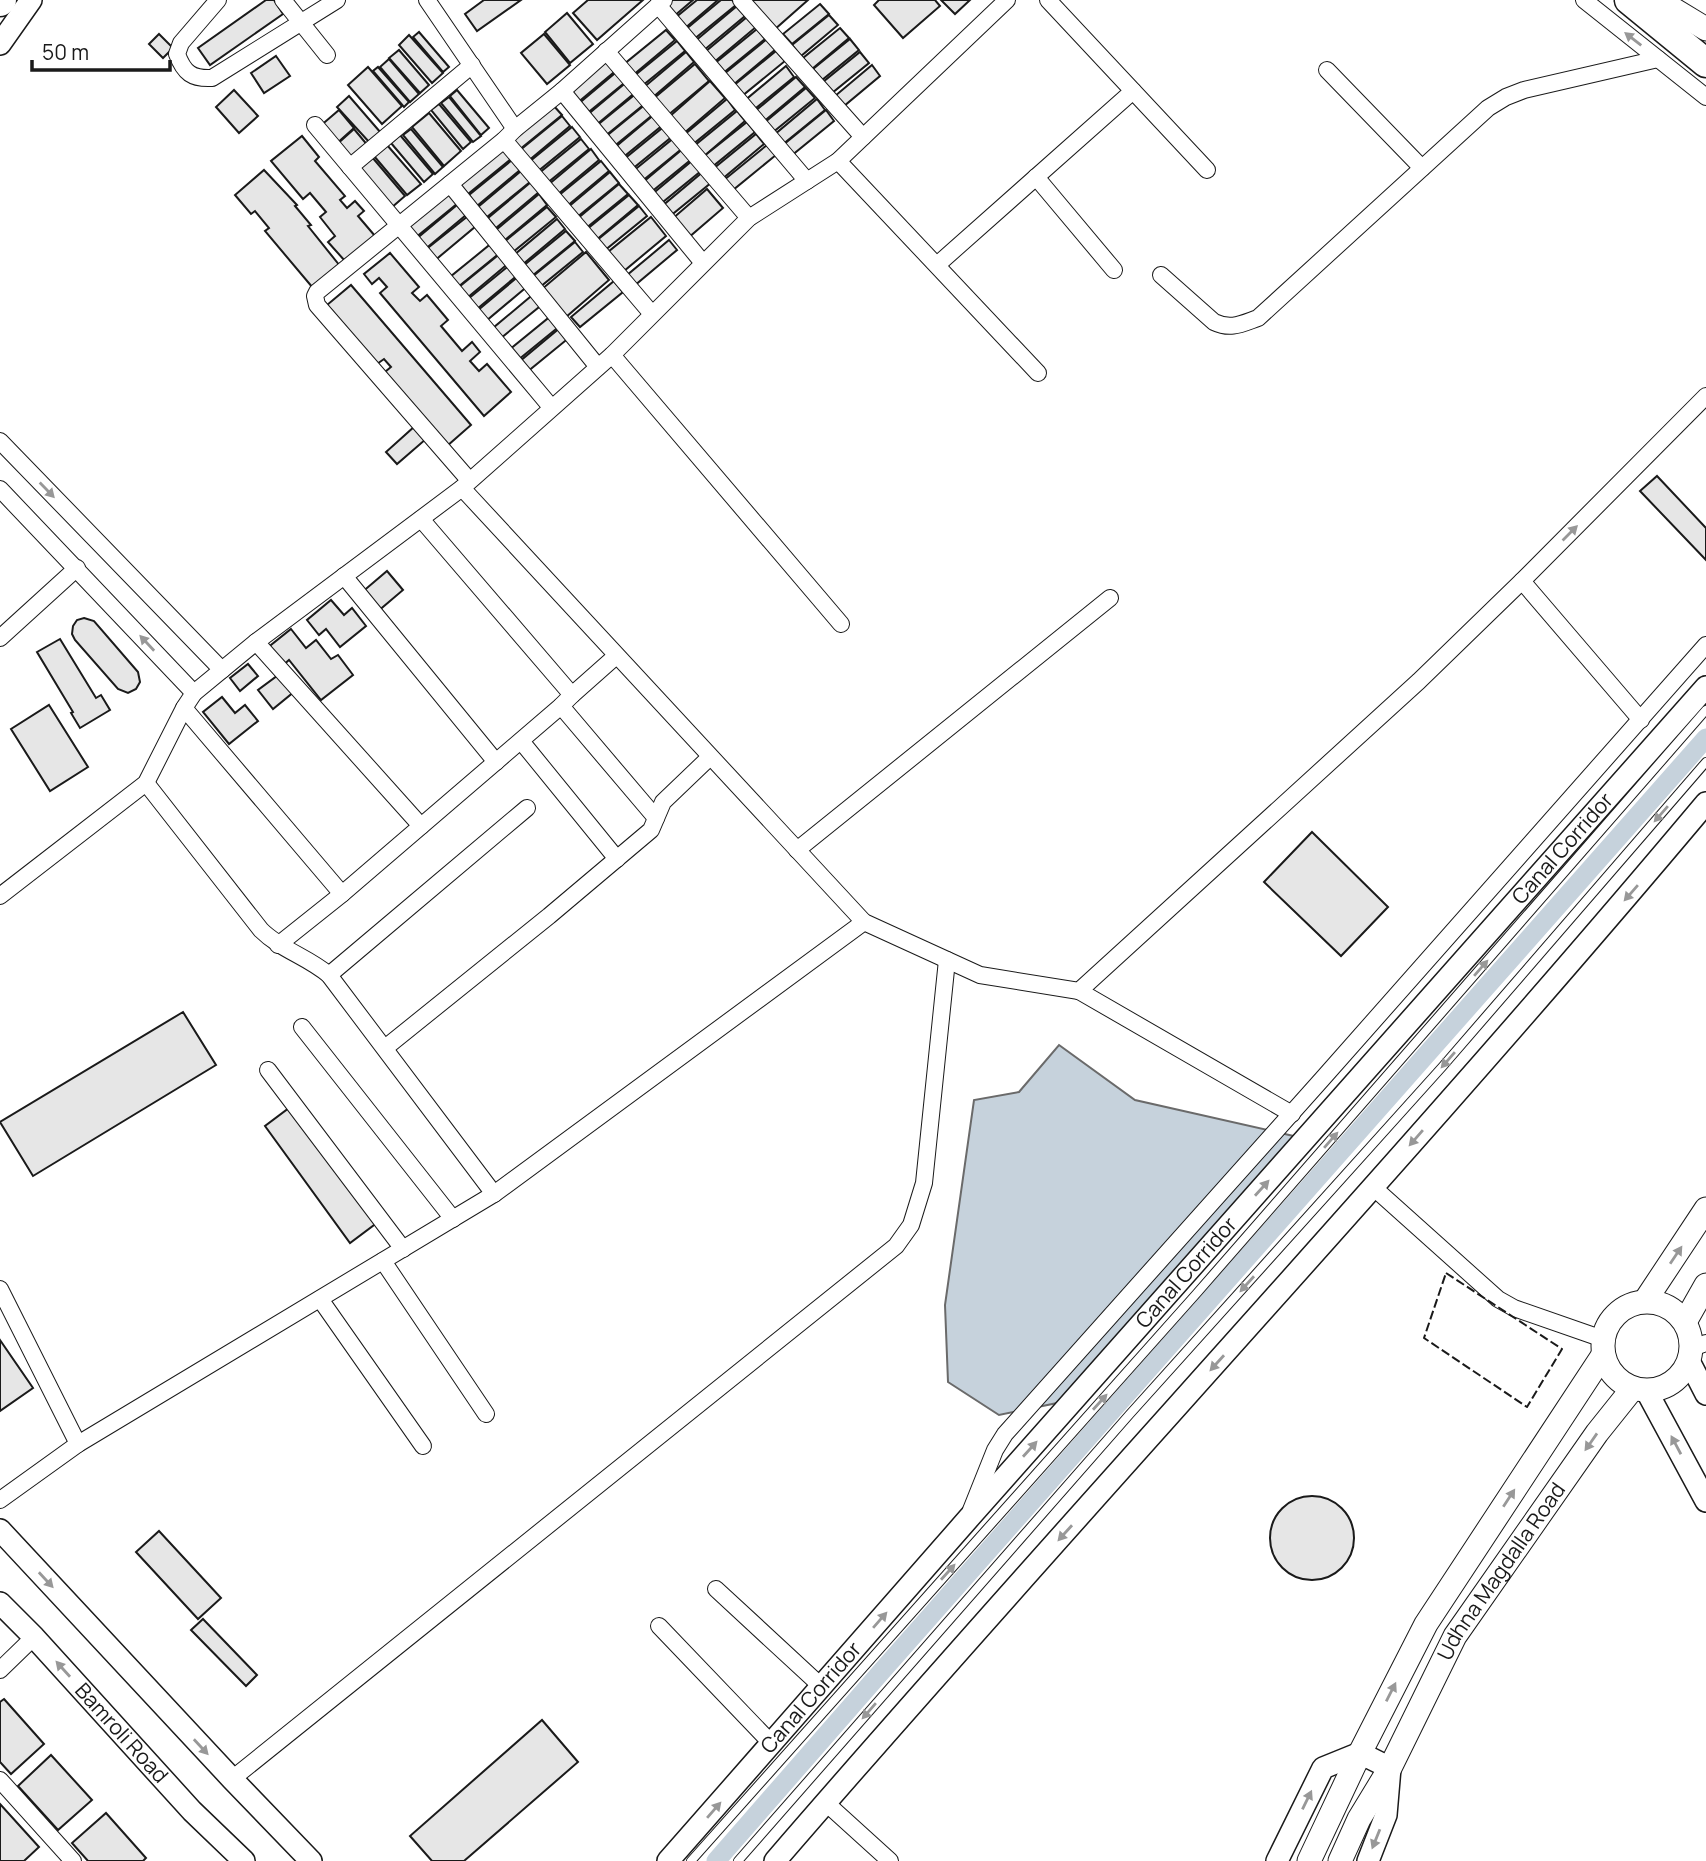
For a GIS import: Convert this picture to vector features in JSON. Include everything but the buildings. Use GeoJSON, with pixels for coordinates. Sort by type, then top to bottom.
{"type":"FeatureCollection","features":[{"type":"Feature","properties":{"kind":"highway"},"geometry":{"type":"LineString","coordinates":[[1629,0],[1706,63]]}},
{"type":"Feature","properties":{"kind":"main road"},"geometry":{"type":"LineString","coordinates":[[1658,0],[1706,29]]}},
{"type":"Feature","properties":{"kind":"main road"},"geometry":{"type":"LineString","coordinates":[[1684,0],[1706,23]]}},
{"type":"Feature","properties":{"kind":"main road"},"geometry":{"type":"LineString","coordinates":[[1645,1301],[1706,1209]]}},
{"type":"Feature","properties":{"kind":"main road"},"geometry":{"type":"LineString","coordinates":[[1685,1322],[1706,1284]]}},
{"type":"Feature","properties":{"kind":"main road"},"geometry":{"type":"LineString","coordinates":[[1309,1861],[1426,1624],[1603,1347],[1608,1325],[1617,1313],[1630,1304],[1645,1301],[1661,1303],[1674,1310],[1685,1322],[1696,1351],[1682,1373],[1672,1382],[1660,1388],[1639,1389],[1619,1380],[1609,1369],[1603,1347]]}},
{"type":"Feature","properties":{"kind":"main road","name":"Udhna Magdalla Road"},"geometry":{"type":"LineString","coordinates":[[1340,1861],[1359,1819],[1390,1768],[1455,1636],[1590,1444],[1639,1389]]}},
{"type":"Feature","properties":{"kind":"street"},"geometry":{"type":"LineString","coordinates":[[0,44],[31,0]]}},
{"type":"Feature","properties":{"kind":"street"},"geometry":{"type":"LineString","coordinates":[[218,0],[181,43],[177,54],[187,72],[197,79],[212,78],[337,0]]}},
{"type":"Feature","properties":{"kind":"street"},"geometry":{"type":"LineString","coordinates":[[283,0],[327,55]]}},
{"type":"Feature","properties":{"kind":"street"},"geometry":{"type":"LineString","coordinates":[[427,0],[471,65],[510,134],[652,314]]}},
{"type":"Feature","properties":{"kind":"street"},"geometry":{"type":"LineString","coordinates":[[741,0],[863,137]]}},
{"type":"Feature","properties":{"kind":"street"},"geometry":{"type":"LineString","coordinates":[[0,897],[146,783],[194,693],[256,642],[465,484],[612,355],[749,218],[838,161],[1007,0]]}},
{"type":"Feature","properties":{"kind":"street"},"geometry":{"type":"LineString","coordinates":[[1048,0],[1207,170]]}},
{"type":"Feature","properties":{"kind":"street"},"geometry":{"type":"LineString","coordinates":[[1584,0],[1706,97]]}},
{"type":"Feature","properties":{"kind":"street"},"geometry":{"type":"LineString","coordinates":[[807,181],[661,2],[562,91],[317,292],[315,300],[465,484],[617,656],[864,922],[980,975],[1079,991],[1292,1114]]}},
{"type":"Feature","properties":{"kind":"street"},"geometry":{"type":"LineString","coordinates":[[606,51],[749,218]]}},
{"type":"Feature","properties":{"kind":"street"},"geometry":{"type":"LineString","coordinates":[[1161,275],[1214,322],[1224,327],[1236,326],[1258,318],[1488,108],[1524,90],[1658,59]]}},
{"type":"Feature","properties":{"kind":"street"},"geometry":{"type":"LineString","coordinates":[[350,167],[471,65]]}},
{"type":"Feature","properties":{"kind":"street"},"geometry":{"type":"LineString","coordinates":[[1327,70],[1422,168]]}},
{"type":"Feature","properties":{"kind":"street"},"geometry":{"type":"LineString","coordinates":[[562,91],[703,263]]}},
{"type":"Feature","properties":{"kind":"street"},"geometry":{"type":"LineString","coordinates":[[937,265],[1133,91]]}},
{"type":"Feature","properties":{"kind":"street"},"geometry":{"type":"LineString","coordinates":[[315,125],[551,407]]}},
{"type":"Feature","properties":{"kind":"street"},"geometry":{"type":"LineString","coordinates":[[838,161],[1038,373]]}},
{"type":"Feature","properties":{"kind":"street"},"geometry":{"type":"LineString","coordinates":[[1036,177],[1114,270]]}},
{"type":"Feature","properties":{"kind":"street"},"geometry":{"type":"LineString","coordinates":[[450,184],[598,367]]}},
{"type":"Feature","properties":{"kind":"street"},"geometry":{"type":"LineString","coordinates":[[612,355],[841,624]]}},
{"type":"Feature","properties":{"kind":"street"},"geometry":{"type":"LineString","coordinates":[[1079,991],[1419,681],[1706,396]]}},
{"type":"Feature","properties":{"kind":"street"},"geometry":{"type":"LineString","coordinates":[[0,441],[222,670]]}},
{"type":"Feature","properties":{"kind":"street"},"geometry":{"type":"LineString","coordinates":[[0,489],[194,693]]}},
{"type":"Feature","properties":{"kind":"street"},"geometry":{"type":"LineString","coordinates":[[421,519],[567,701],[656,818]]}},
{"type":"Feature","properties":{"kind":"street"},"geometry":{"type":"LineString","coordinates":[[0,638],[77,568]]}},
{"type":"Feature","properties":{"kind":"street"},"geometry":{"type":"LineString","coordinates":[[344,576],[496,762]]}},
{"type":"Feature","properties":{"kind":"street"},"geometry":{"type":"LineString","coordinates":[[1522,581],[1641,720]]}},
{"type":"Feature","properties":{"kind":"street"},"geometry":{"type":"LineString","coordinates":[[797,850],[1110,598]]}},
{"type":"Feature","properties":{"kind":"street"},"geometry":{"type":"LineString","coordinates":[[256,642],[421,827]]}},
{"type":"Feature","properties":{"kind":"street"},"geometry":{"type":"LineString","coordinates":[[968,1519],[995,1450],[1005,1434],[1706,645]]}},
{"type":"Feature","properties":{"kind":"street"},"geometry":{"type":"LineString","coordinates":[[278,945],[421,827],[617,656]]}},
{"type":"Feature","properties":{"kind":"street","name":"Canal Corridor"},"geometry":{"type":"LineString","coordinates":[[668,1861],[1706,687]]}},
{"type":"Feature","properties":{"kind":"street"},"geometry":{"type":"LineString","coordinates":[[184,708],[342,894]]}},
{"type":"Feature","properties":{"kind":"street"},"geometry":{"type":"LineString","coordinates":[[521,741],[617,859]]}},
{"type":"Feature","properties":{"kind":"street"},"geometry":{"type":"LineString","coordinates":[[385,1048],[651,830],[663,802],[710,757]]}},
{"type":"Feature","properties":{"kind":"street"},"geometry":{"type":"LineString","coordinates":[[146,783],[261,930],[278,945],[329,975],[494,1194]]}},
{"type":"Feature","properties":{"kind":"street"},"geometry":{"type":"LineString","coordinates":[[775,1861],[1373,1188],[1706,803]]}},
{"type":"Feature","properties":{"kind":"street"},"geometry":{"type":"LineString","coordinates":[[329,975],[527,808]]}},
{"type":"Feature","properties":{"kind":"street"},"geometry":{"type":"LineString","coordinates":[[0,1500],[78,1444],[494,1194],[864,922]]}},
{"type":"Feature","properties":{"kind":"street"},"geometry":{"type":"LineString","coordinates":[[232,1779],[896,1246],[911,1225],[924,1183],[947,960]]}},
{"type":"Feature","properties":{"kind":"street"},"geometry":{"type":"LineString","coordinates":[[302,1027],[453,1219]]}},
{"type":"Feature","properties":{"kind":"street"},"geometry":{"type":"LineString","coordinates":[[268,1070],[403,1249]]}},
{"type":"Feature","properties":{"kind":"street"},"geometry":{"type":"LineString","coordinates":[[1373,1188],[1498,1299],[1603,1347]]}},
{"type":"Feature","properties":{"kind":"street"},"geometry":{"type":"LineString","coordinates":[[383,1261],[486,1414]]}},
{"type":"Feature","properties":{"kind":"street"},"geometry":{"type":"LineString","coordinates":[[0,1289],[78,1444]]}},
{"type":"Feature","properties":{"kind":"street"},"geometry":{"type":"LineString","coordinates":[[320,1299],[423,1446]]}},
{"type":"Feature","properties":{"kind":"street"},"geometry":{"type":"LineString","coordinates":[[1696,1351],[1706,1394]]}},
{"type":"Feature","properties":{"kind":"street"},"geometry":{"type":"LineString","coordinates":[[1639,1389],[1706,1501]]}},
{"type":"Feature","properties":{"kind":"street"},"geometry":{"type":"LineString","coordinates":[[0,1530],[311,1861]]}},
{"type":"Feature","properties":{"kind":"street"},"geometry":{"type":"LineString","coordinates":[[716,1589],[822,1687]]}},
{"type":"Feature","properties":{"kind":"street","name":"Bamroli Road"},"geometry":{"type":"LineString","coordinates":[[0,1603],[192,1811],[244,1861]]}},
{"type":"Feature","properties":{"kind":"street"},"geometry":{"type":"LineString","coordinates":[[659,1626],[772,1744]]}},
{"type":"Feature","properties":{"kind":"street"},"geometry":{"type":"LineString","coordinates":[[0,1670],[34,1637]]}},
{"type":"Feature","properties":{"kind":"street"},"geometry":{"type":"LineString","coordinates":[[1277,1861],[1323,1768],[1360,1753],[1390,1768],[1386,1815],[1368,1861]]}},
{"type":"Feature","properties":{"kind":"street"},"geometry":{"type":"LineString","coordinates":[[0,1780],[74,1861]]}},
{"type":"Feature","properties":{"kind":"street"},"geometry":{"type":"LineString","coordinates":[[825,1802],[890,1861]]}},
{"type":"Feature","properties":{"kind":"lane"},"geometry":{"type":"LineString","coordinates":[[691,1861],[1198,1293],[1706,710]]}},
{"type":"Feature","properties":{"kind":"lane"},"geometry":{"type":"LineString","coordinates":[[738,1861],[1129,1415],[1443,1066],[1706,762]]}},
{"type":"Feature","properties":{"kind":"shaded area"},"geometry":{"type":"Polygon","coordinates":[[[1059,1045],[1135,1100],[1307,1139],[1057,1403],[999,1415],[948,1382],[945,1305],[974,1100],[1019,1092],[1059,1045]]]}},
{"type":"Feature","properties":{"kind":"waterway"},"geometry":{"type":"LineString","coordinates":[[716,1861],[1706,738]]}},
{"type":"Feature","properties":{"kind":"fence"},"geometry":{"type":"LineString","coordinates":[[1446,1273],[1562,1349],[1527,1407],[1424,1338],[1446,1273]]}}]}
